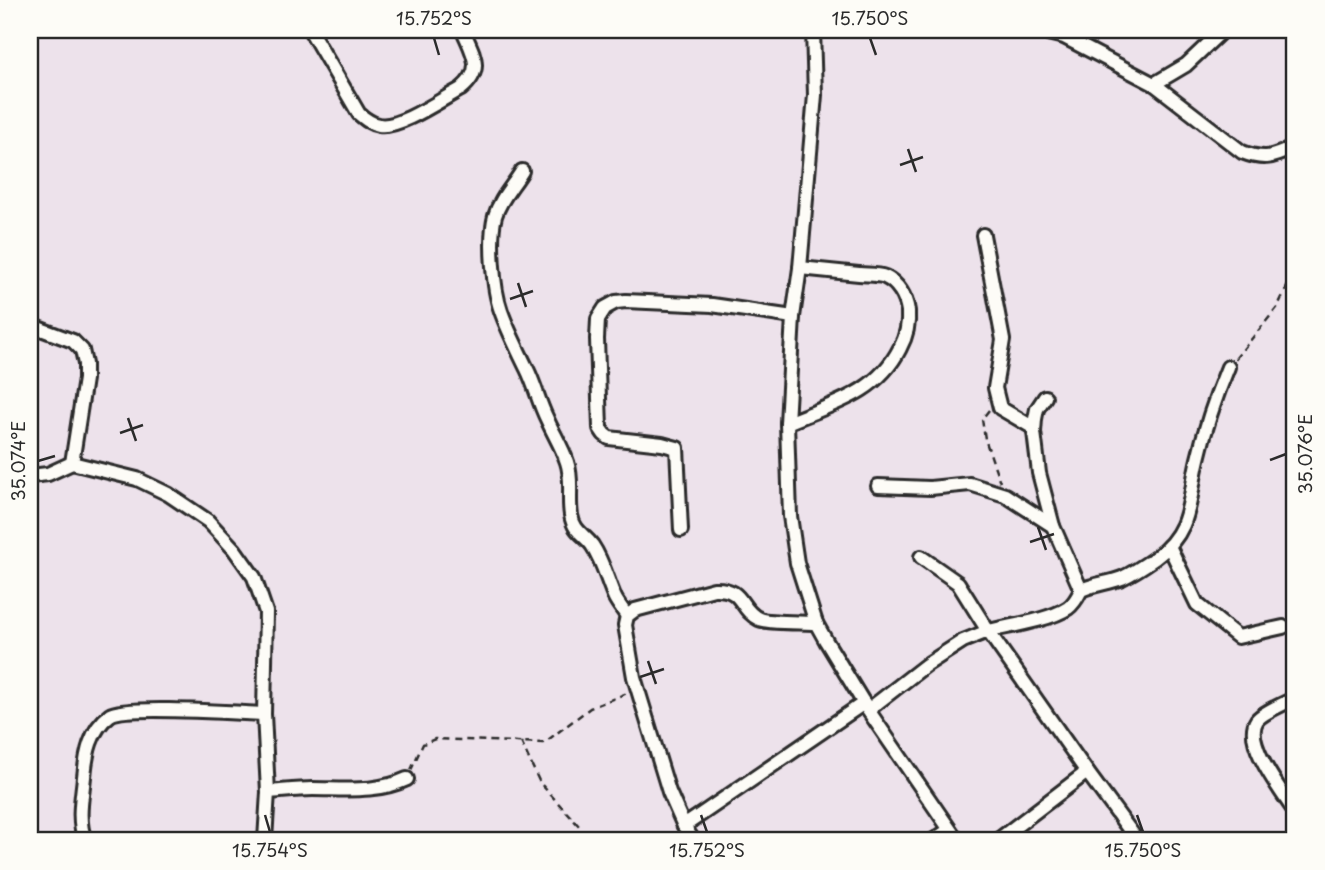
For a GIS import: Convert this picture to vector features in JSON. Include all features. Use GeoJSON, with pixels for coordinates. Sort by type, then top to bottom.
{"type":"FeatureCollection","features":[{"type":"Feature","properties":{"kind":"street"},"geometry":{"type":"LineString","coordinates":[[310,30],[359,114],[379,125],[388,125],[401,122],[469,82],[474,75],[477,61],[463,30]]}},
{"type":"Feature","properties":{"kind":"street"},"geometry":{"type":"LineString","coordinates":[[813,30],[815,94],[800,268],[793,317],[787,423],[790,516],[797,563],[816,623],[866,706],[953,835],[934,840]]}},
{"type":"Feature","properties":{"kind":"street"},"geometry":{"type":"LineString","coordinates":[[1035,30],[1065,34],[1154,84],[1241,152],[1254,157],[1272,157],[1295,147]]}},
{"type":"Feature","properties":{"kind":"street"},"geometry":{"type":"LineString","coordinates":[[1154,84],[1185,65],[1223,30]]}},
{"type":"Feature","properties":{"kind":"street"},"geometry":{"type":"LineString","coordinates":[[522,171],[504,195],[495,217],[493,257],[500,309],[568,463],[571,513],[575,527],[594,548],[615,598],[627,616]]}},
{"type":"Feature","properties":{"kind":"street"},"geometry":{"type":"LineString","coordinates":[[983,235],[1003,340],[995,388],[1000,408],[1034,428]]}},
{"type":"Feature","properties":{"kind":"street"},"geometry":{"type":"LineString","coordinates":[[787,423],[862,391],[879,378],[893,362],[905,338],[908,317],[903,294],[896,284],[883,276],[800,268]]}},
{"type":"Feature","properties":{"kind":"street"},"geometry":{"type":"LineString","coordinates":[[681,530],[677,448],[609,438],[600,428],[598,319],[605,308],[616,302],[626,301],[712,305],[793,317]]}},
{"type":"Feature","properties":{"kind":"street"},"geometry":{"type":"LineString","coordinates":[[30,325],[73,341],[82,350],[85,379],[72,463]]}},
{"type":"Feature","properties":{"kind":"street"},"geometry":{"type":"LineString","coordinates":[[684,826],[963,641],[988,631],[1055,614],[1068,608],[1081,590],[1122,578],[1153,559],[1180,533],[1189,512],[1198,458],[1228,367]]}},
{"type":"Feature","properties":{"kind":"street"},"geometry":{"type":"LineString","coordinates":[[1045,397],[1037,409],[1034,428],[1039,472],[1053,526],[1081,590]]}},
{"type":"Feature","properties":{"kind":"street"},"geometry":{"type":"LineString","coordinates":[[30,477],[48,474],[72,463],[137,479],[167,494],[208,522],[234,549],[254,577],[266,612],[264,714],[268,792],[265,840]]}},
{"type":"Feature","properties":{"kind":"street"},"geometry":{"type":"LineString","coordinates":[[878,486],[930,488],[970,484],[1005,495],[1053,526]]}},
{"type":"Feature","properties":{"kind":"street"},"geometry":{"type":"LineString","coordinates":[[1169,545],[1198,604],[1238,637],[1283,627]]}},
{"type":"Feature","properties":{"kind":"street"},"geometry":{"type":"LineString","coordinates":[[921,557],[958,583],[988,631],[1137,840]]}},
{"type":"Feature","properties":{"kind":"street"},"geometry":{"type":"LineString","coordinates":[[693,840],[668,792],[638,688],[625,625],[627,616],[635,610],[714,589],[725,589],[735,593],[745,607],[759,619],[816,623]]}},
{"type":"Feature","properties":{"kind":"street"},"geometry":{"type":"LineString","coordinates":[[1295,698],[1258,718],[1254,728],[1255,744],[1262,760],[1295,812]]}},
{"type":"Feature","properties":{"kind":"street"},"geometry":{"type":"LineString","coordinates":[[85,840],[80,819],[89,747],[92,736],[112,713],[156,710],[264,714]]}},
{"type":"Feature","properties":{"kind":"street"},"geometry":{"type":"LineString","coordinates":[[998,840],[1087,772]]}},
{"type":"Feature","properties":{"kind":"street"},"geometry":{"type":"LineString","coordinates":[[268,792],[376,789],[393,786],[407,779]]}},
{"type":"Feature","properties":{"kind":"path"},"geometry":{"type":"LineString","coordinates":[[1228,367],[1277,308],[1295,270]]}},
{"type":"Feature","properties":{"kind":"path"},"geometry":{"type":"LineString","coordinates":[[1000,408],[989,409],[982,419],[985,439],[1005,495]]}},
{"type":"Feature","properties":{"kind":"path"},"geometry":{"type":"LineString","coordinates":[[407,779],[423,744],[435,739],[544,743],[590,708],[638,688]]}},
{"type":"Feature","properties":{"kind":"path"},"geometry":{"type":"LineString","coordinates":[[521,742],[540,783],[580,827],[581,840]]}}]}
